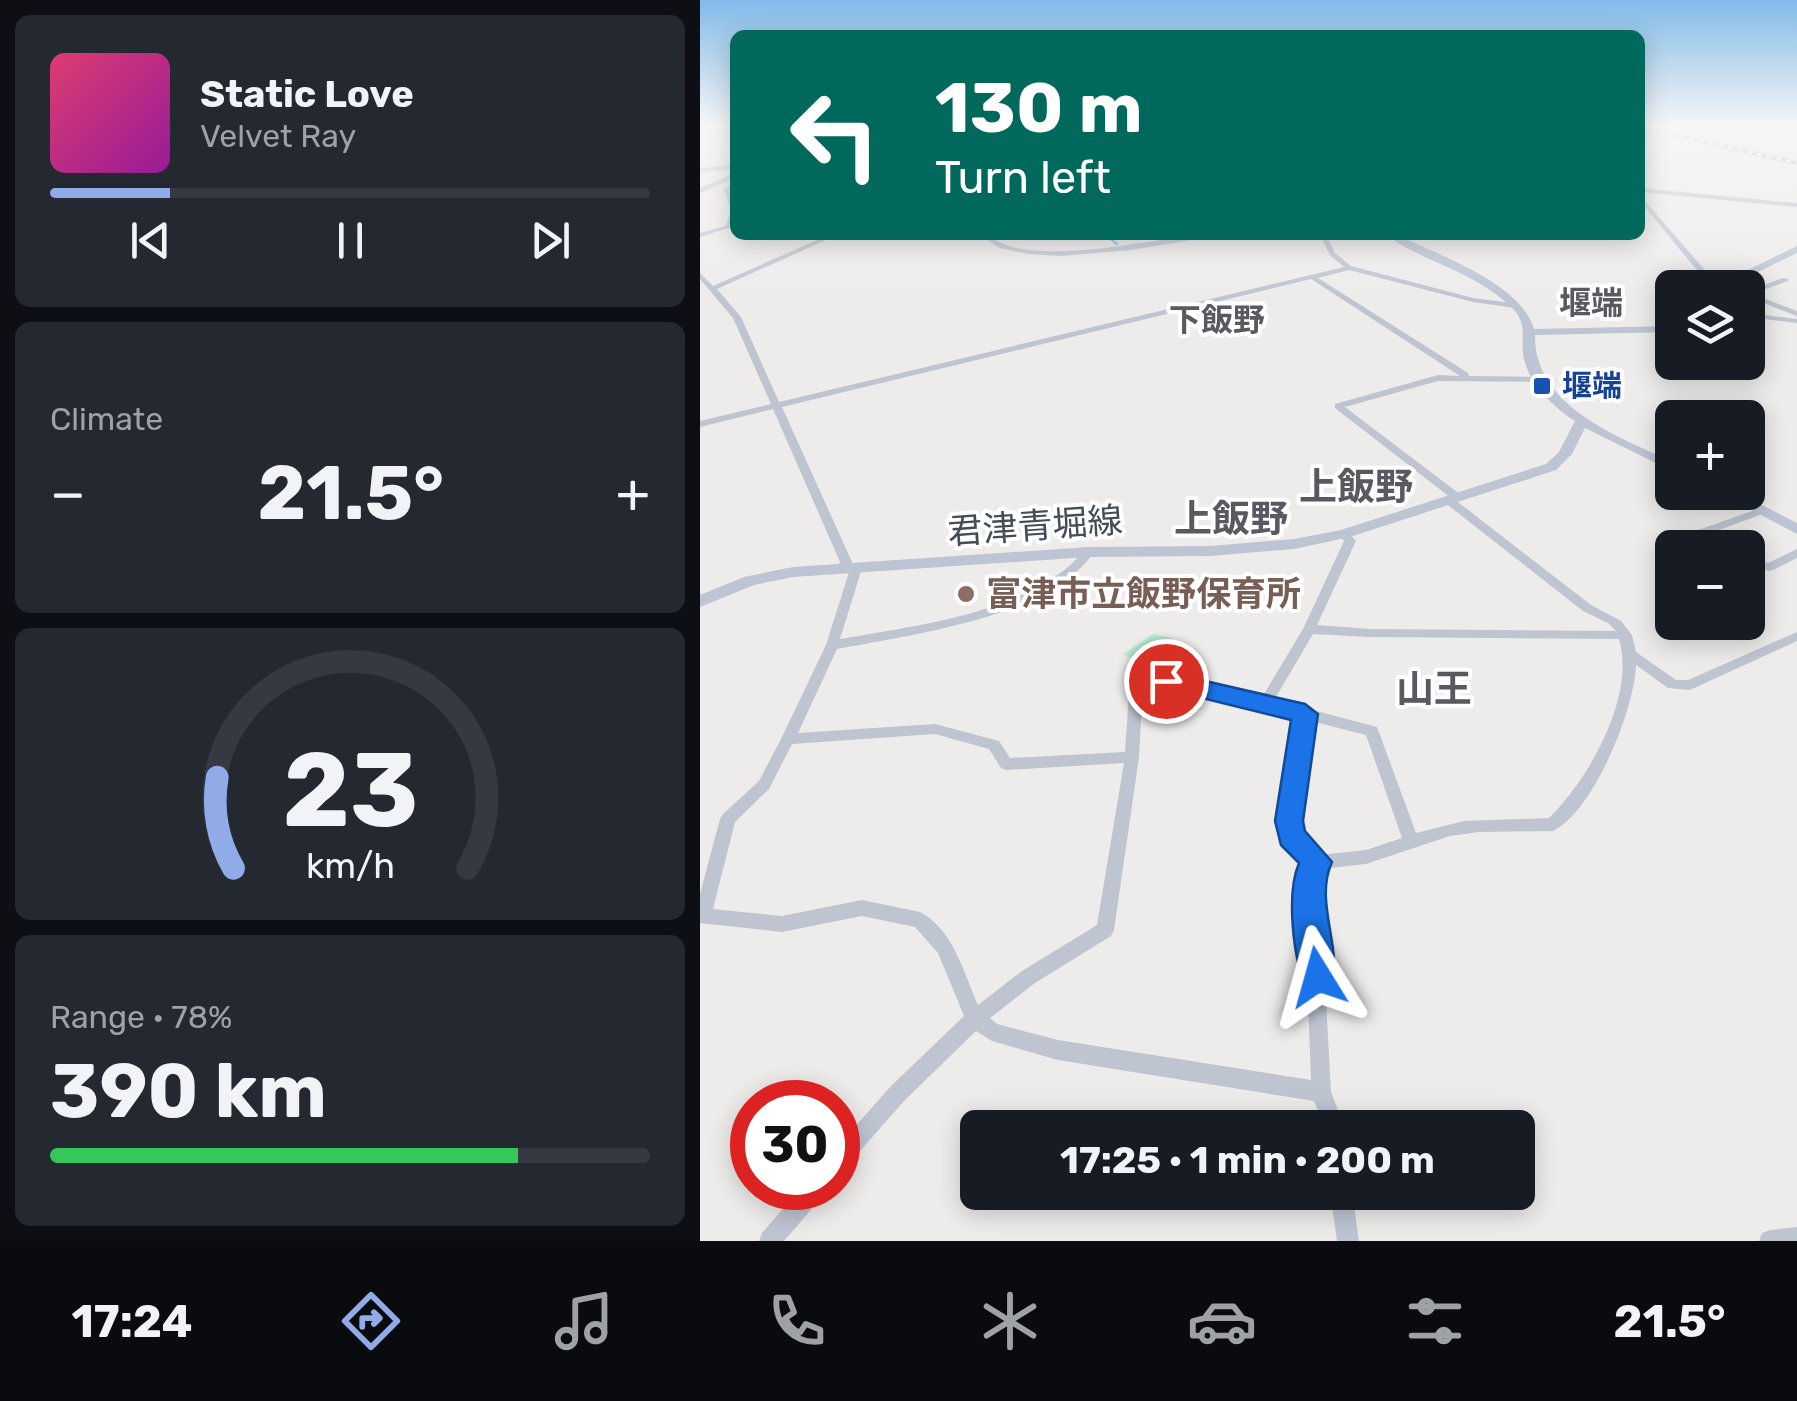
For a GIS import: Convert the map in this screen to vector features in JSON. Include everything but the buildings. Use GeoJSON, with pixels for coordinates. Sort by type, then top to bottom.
{"type":"FeatureCollection","features":[{"type":"Feature","properties":{"kind":"main road"},"geometry":{"type":"LineString","coordinates":[[1400,240],[1486,285],[1516,306],[1532,332],[1530,361],[1581,422],[1655,458]]}},
{"type":"Feature","properties":{"kind":"main road"},"geometry":{"type":"LineString","coordinates":[[1753,270],[1797,249]]}},
{"type":"Feature","properties":{"kind":"main road"},"geometry":{"type":"LineString","coordinates":[[1532,332],[1655,330]]}},
{"type":"Feature","properties":{"kind":"main road","name":"君津青堀線"},"geometry":{"type":"LineString","coordinates":[[700,601],[771,576],[1089,552],[1253,550],[1344,534],[1551,466],[1565,454],[1581,422]]}},
{"type":"Feature","properties":{"kind":"main road"},"geometry":{"type":"LineString","coordinates":[[1761,511],[1797,529]]}},
{"type":"Feature","properties":{"kind":"street"},"geometry":{"type":"LineString","coordinates":[[1645,193],[1797,205]]}},
{"type":"Feature","properties":{"kind":"street"},"geometry":{"type":"LineString","coordinates":[[1645,199],[1701,270]]}},
{"type":"Feature","properties":{"kind":"street"},"geometry":{"type":"LineString","coordinates":[[700,235],[730,224]]}},
{"type":"Feature","properties":{"kind":"street"},"geometry":{"type":"LineString","coordinates":[[714,288],[823,240]]}},
{"type":"Feature","properties":{"kind":"street"},"geometry":{"type":"LineString","coordinates":[[988,240],[998,248],[1046,253],[1171,240]]}},
{"type":"Feature","properties":{"kind":"street"},"geometry":{"type":"LineString","coordinates":[[1325,240],[1332,254],[1349,268]]}},
{"type":"Feature","properties":{"kind":"street"},"geometry":{"type":"LineString","coordinates":[[700,424],[1349,268],[1379,272],[1428,291],[1486,304],[1516,306]]}},
{"type":"Feature","properties":{"kind":"street"},"geometry":{"type":"LineString","coordinates":[[700,275],[738,317],[850,568],[832,645],[764,785],[728,820],[702,915],[782,924],[862,908],[920,920],[945,948],[973,1016],[992,1032],[1016,1042],[1321,1092]]}},
{"type":"Feature","properties":{"kind":"street"},"geometry":{"type":"LineString","coordinates":[[1312,277],[1465,375]]}},
{"type":"Feature","properties":{"kind":"street"},"geometry":{"type":"LineString","coordinates":[[1765,288],[1786,280]]}},
{"type":"Feature","properties":{"kind":"street"},"geometry":{"type":"LineString","coordinates":[[1765,300],[1794,311]]}},
{"type":"Feature","properties":{"kind":"street"},"geometry":{"type":"LineString","coordinates":[[1765,314],[1794,311]]}},
{"type":"Feature","properties":{"kind":"street"},"geometry":{"type":"LineString","coordinates":[[1765,317],[1797,321]]}},
{"type":"Feature","properties":{"kind":"street"},"geometry":{"type":"LineString","coordinates":[[1305,714],[1289,821],[1292,837],[1318,862],[1355,862],[1440,831],[1552,824],[1580,794],[1616,728],[1632,655],[1626,635],[1618,623],[1585,606],[1338,406],[1409,385],[1465,375],[1542,379]]}},
{"type":"Feature","properties":{"kind":"street"},"geometry":{"type":"LineString","coordinates":[[1708,530],[1761,511]]}},
{"type":"Feature","properties":{"kind":"street"},"geometry":{"type":"LineString","coordinates":[[1264,704],[1309,629],[1350,541],[1344,534]]}},
{"type":"Feature","properties":{"kind":"street"},"geometry":{"type":"LineString","coordinates":[[832,645],[988,613],[1048,584],[1089,552]]}},
{"type":"Feature","properties":{"kind":"street"},"geometry":{"type":"LineString","coordinates":[[1765,566],[1797,554]]}},
{"type":"Feature","properties":{"kind":"street"},"geometry":{"type":"LineString","coordinates":[[1309,629],[1370,634],[1626,635]]}},
{"type":"Feature","properties":{"kind":"street"},"geometry":{"type":"LineString","coordinates":[[1632,655],[1673,685],[1690,685],[1797,636]]}},
{"type":"Feature","properties":{"kind":"street"},"geometry":{"type":"LineString","coordinates":[[860,1137],[973,1016],[1013,984],[1105,930],[1132,757],[1138,679],[1166,681],[1372,731],[1412,842]]}},
{"type":"Feature","properties":{"kind":"street"},"geometry":{"type":"LineString","coordinates":[[788,738],[935,729],[994,746],[1006,764],[1132,757]]}},
{"type":"Feature","properties":{"kind":"street"},"geometry":{"type":"LineString","coordinates":[[1318,862],[1311,870],[1310,916],[1318,977],[1321,1092],[1328,1110]]}},
{"type":"Feature","properties":{"kind":"street"},"geometry":{"type":"LineString","coordinates":[[770,1241],[796,1210]]}},
{"type":"Feature","properties":{"kind":"street"},"geometry":{"type":"LineString","coordinates":[[1344,1210],[1348,1241]]}},
{"type":"Feature","properties":{"kind":"street"},"geometry":{"type":"LineString","coordinates":[[1770,1241],[1797,1238]]}},
{"type":"Feature","properties":{"kind":"green space"},"geometry":{"type":"Polygon","coordinates":[[[1153,634],[1171,638],[1175,656],[1188,660],[1187,667],[1163,676],[1123,654],[1153,634]]]}},
{"type":"Feature","properties":{"kind":"waterway"},"geometry":{"type":"LineString","coordinates":[[1112,240],[1117,244]]}},
{"type":"Feature","properties":{"kind":"place","name":"堰端"},"geometry":{"type":"Point","coordinates":[1542,386]}},
{"type":"Feature","properties":{"kind":"place","name":"富津市立飯野保育所"},"geometry":{"type":"Point","coordinates":[966,594]}},
{"type":"Feature","properties":{"kind":"district","name":"堰端"},"geometry":{"type":"Point","coordinates":[1591,303]}},
{"type":"Feature","properties":{"kind":"district","name":"下飯野"},"geometry":{"type":"Point","coordinates":[1217,320]}},
{"type":"Feature","properties":{"kind":"district","name":"上飯野"},"geometry":{"type":"Point","coordinates":[1356,487]}},
{"type":"Feature","properties":{"kind":"district","name":"上飯野"},"geometry":{"type":"Point","coordinates":[1231,519]}},
{"type":"Feature","properties":{"kind":"district","name":"山王"},"geometry":{"type":"Point","coordinates":[1434,689]}},
{"type":"Feature","properties":{"kind":"route"},"geometry":{"type":"LineString","coordinates":[[1166,681],[1305,714],[1289,821],[1292,837],[1318,862],[1311,870],[1310,916],[1318,977]]}}]}
